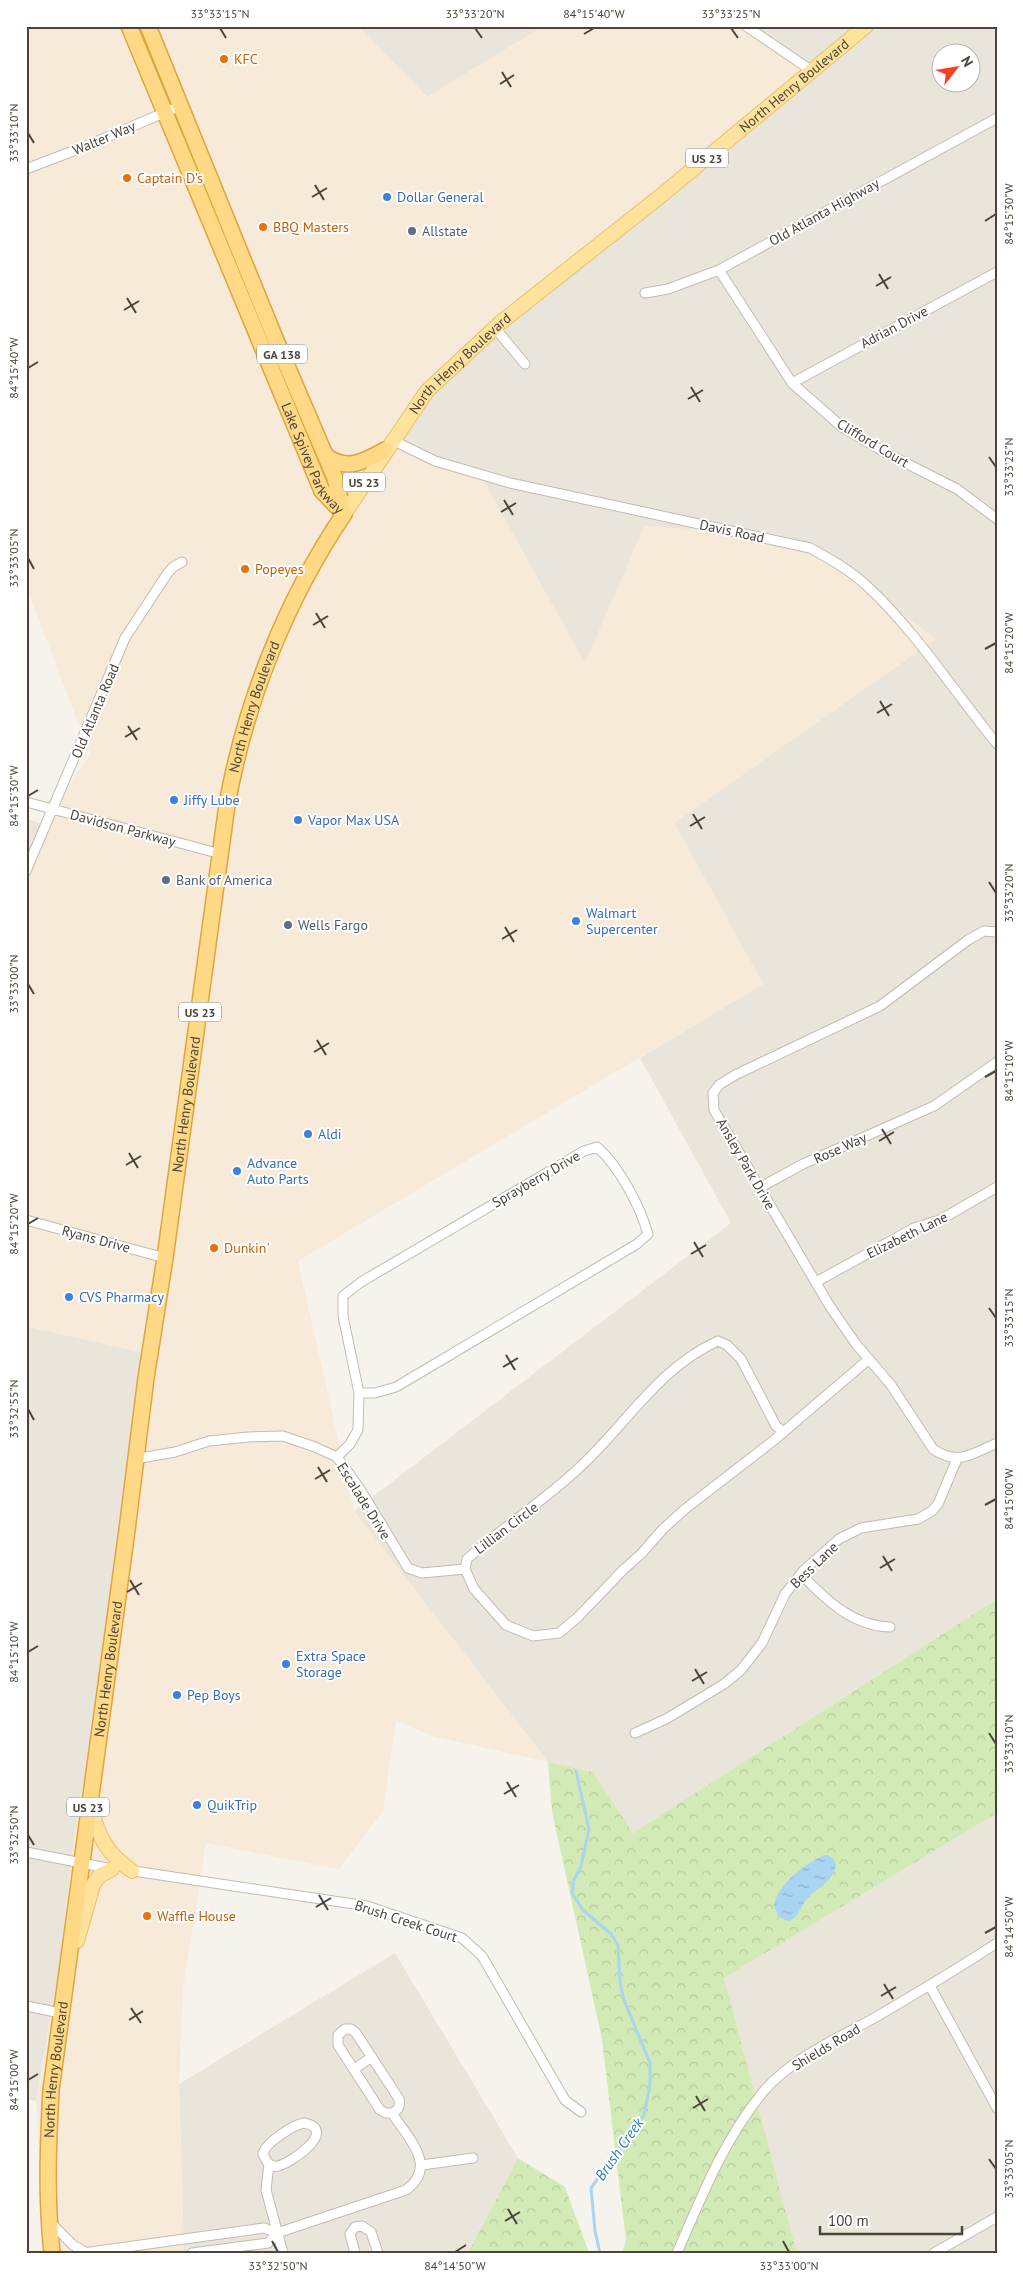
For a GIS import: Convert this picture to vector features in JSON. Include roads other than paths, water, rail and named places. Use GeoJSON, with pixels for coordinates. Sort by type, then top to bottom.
{"type":"FeatureCollection","features":[{"type":"Feature","properties":{"kind":"highway","name":"Lake Spivey Parkway"},"geometry":{"type":"LineString","coordinates":[[129,26],[322,491],[344,514]]}},
{"type":"Feature","properties":{"kind":"highway","name":"Lake Spivey Parkway"},"geometry":{"type":"LineString","coordinates":[[148,26],[275,338],[335,478],[344,514]]}},
{"type":"Feature","properties":{"kind":"highway"},"geometry":{"type":"LineString","coordinates":[[326,456],[343,465],[351,465],[389,445]]}},
{"type":"Feature","properties":{"kind":"highway","name":"North Henry Boulevard"},"geometry":{"type":"LineString","coordinates":[[52,2253],[47,2155],[50,2100],[67,1978],[80,1863],[128,1530],[135,1458],[146,1378],[165,1258],[233,770],[257,686],[307,573],[344,514]]}},
{"type":"Feature","properties":{"kind":"main road","name":"North Henry Boulevard"},"geometry":{"type":"LineString","coordinates":[[344,514],[427,391],[495,328],[663,194],[866,26]]}},
{"type":"Feature","properties":{"kind":"main road"},"geometry":{"type":"LineString","coordinates":[[89,1800],[96,1827],[103,1843],[121,1864],[132,1871]]}},
{"type":"Feature","properties":{"kind":"main road"},"geometry":{"type":"LineString","coordinates":[[67,1978],[87,1900],[93,1885],[98,1876],[112,1869]]}},
{"type":"Feature","properties":{"kind":"street"},"geometry":{"type":"LineString","coordinates":[[746,26],[812,71]]}},
{"type":"Feature","properties":{"kind":"street","name":"Walter Way"},"geometry":{"type":"LineString","coordinates":[[26,170],[79,150],[180,106]]}},
{"type":"Feature","properties":{"kind":"street","name":"Old Atlanta Highway"},"geometry":{"type":"LineString","coordinates":[[645,293],[668,289],[719,270],[997,118]]}},
{"type":"Feature","properties":{"kind":"street","name":"Clifford Court"},"geometry":{"type":"LineString","coordinates":[[719,270],[792,383],[842,427],[886,453],[957,489],[997,519]]}},
{"type":"Feature","properties":{"kind":"street","name":"Adrian Drive"},"geometry":{"type":"LineString","coordinates":[[792,383],[996,274]]}},
{"type":"Feature","properties":{"kind":"street"},"geometry":{"type":"LineString","coordinates":[[495,328],[525,364]]}},
{"type":"Feature","properties":{"kind":"street","name":"Davis Road"},"geometry":{"type":"LineString","coordinates":[[389,445],[510,483],[810,548],[845,568],[868,587],[936,665],[997,744]]}},
{"type":"Feature","properties":{"kind":"street","name":"Old Atlanta Road"},"geometry":{"type":"LineString","coordinates":[[26,871],[125,638],[173,567],[182,562]]}},
{"type":"Feature","properties":{"kind":"street","name":"Davidson Parkway"},"geometry":{"type":"LineString","coordinates":[[26,802],[221,854]]}},
{"type":"Feature","properties":{"kind":"street","name":"Ansley Park Drive"},"geometry":{"type":"LineString","coordinates":[[957,1459],[942,1456],[933,1449],[891,1385],[856,1344],[816,1282],[714,1110],[713,1093],[719,1085],[765,1059],[801,1045],[880,1006],[968,940],[984,931],[997,932]]}},
{"type":"Feature","properties":{"kind":"street","name":"Rose Way"},"geometry":{"type":"LineString","coordinates":[[759,1188],[803,1164],[934,1106],[997,1062]]}},
{"type":"Feature","properties":{"kind":"street","name":"Sprayberry Drive"},"geometry":{"type":"LineString","coordinates":[[337,1457],[350,1444],[358,1430],[359,1393],[342,1316],[343,1296],[360,1282],[584,1151],[597,1147],[609,1157],[643,1217],[648,1234],[637,1244],[396,1387],[375,1393],[359,1393]]}},
{"type":"Feature","properties":{"kind":"street","name":"Elizabeth Lane"},"geometry":{"type":"LineString","coordinates":[[816,1282],[914,1228],[940,1220],[997,1187]]}},
{"type":"Feature","properties":{"kind":"street","name":"Ryans Drive"},"geometry":{"type":"LineString","coordinates":[[26,1220],[165,1258]]}},
{"type":"Feature","properties":{"kind":"street","name":"Lillian Circle"},"geometry":{"type":"LineString","coordinates":[[784,1432],[776,1426],[737,1353],[718,1341],[706,1347],[666,1375],[579,1469],[533,1508],[467,1559],[465,1569],[474,1589],[506,1625],[533,1636],[559,1633],[578,1617],[677,1516],[784,1432],[869,1359]]}},
{"type":"Feature","properties":{"kind":"street","name":"Escalade Drive"},"geometry":{"type":"LineString","coordinates":[[135,1458],[175,1452],[210,1441],[283,1436],[337,1457],[360,1489],[408,1568],[422,1573],[465,1569]]}},
{"type":"Feature","properties":{"kind":"street"},"geometry":{"type":"LineString","coordinates":[[957,1459],[997,1443]]}},
{"type":"Feature","properties":{"kind":"street","name":"Bess Lane"},"geometry":{"type":"LineString","coordinates":[[635,1733],[666,1719],[724,1684],[741,1670],[762,1643],[785,1594],[800,1574],[824,1552],[861,1528],[918,1519],[932,1512],[938,1504],[957,1459]]}},
{"type":"Feature","properties":{"kind":"street"},"geometry":{"type":"LineString","coordinates":[[800,1574],[827,1601],[848,1615],[871,1624],[890,1627]]}},
{"type":"Feature","properties":{"kind":"street","name":"Brush Creek Court"},"geometry":{"type":"LineString","coordinates":[[26,1852],[112,1869],[367,1906],[462,1938],[482,1956],[565,2100],[581,2112]]}},
{"type":"Feature","properties":{"kind":"street","name":"Shields Road"},"geometry":{"type":"LineString","coordinates":[[677,2253],[707,2183],[735,2132],[764,2091],[797,2062],[930,1986],[997,1943]]}},
{"type":"Feature","properties":{"kind":"street"},"geometry":{"type":"LineString","coordinates":[[930,1986],[997,2108]]}},
{"type":"Feature","properties":{"kind":"street"},"geometry":{"type":"LineString","coordinates":[[26,2006],[61,2013]]}},
{"type":"Feature","properties":{"kind":"street"},"geometry":{"type":"LineString","coordinates":[[348,2029],[355,2032],[372,2057],[399,2099],[399,2108],[392,2113],[386,2114],[380,2110],[338,2043],[337,2036],[341,2031],[348,2029]]}},
{"type":"Feature","properties":{"kind":"street"},"geometry":{"type":"LineString","coordinates":[[354,2068],[372,2057]]}},
{"type":"Feature","properties":{"kind":"street"},"geometry":{"type":"LineString","coordinates":[[192,2253],[268,2244],[277,2233],[406,2190],[416,2179],[422,2165],[419,2155],[392,2113]]}},
{"type":"Feature","properties":{"kind":"street"},"geometry":{"type":"LineString","coordinates":[[299,2124],[307,2124],[314,2129],[316,2138],[311,2146],[281,2165],[269,2164],[264,2159],[263,2154],[268,2144],[299,2124]]}},
{"type":"Feature","properties":{"kind":"street"},"geometry":{"type":"LineString","coordinates":[[422,2165],[473,2158]]}},
{"type":"Feature","properties":{"kind":"street"},"geometry":{"type":"LineString","coordinates":[[269,2164],[266,2190],[283,2253]]}},
{"type":"Feature","properties":{"kind":"street"},"geometry":{"type":"LineString","coordinates":[[350,2210],[356,2227]]}},
{"type":"Feature","properties":{"kind":"street"},"geometry":{"type":"LineString","coordinates":[[934,2253],[997,2216]]}},
{"type":"Feature","properties":{"kind":"street"},"geometry":{"type":"LineString","coordinates":[[49,2221],[73,2245],[84,2253],[264,2228],[277,2233]]}},
{"type":"Feature","properties":{"kind":"street"},"geometry":{"type":"LineString","coordinates":[[355,2253],[350,2237],[351,2232],[356,2227],[364,2226],[370,2230],[378,2253]]}},
{"type":"Feature","properties":{"kind":"water"},"geometry":{"type":"Polygon","coordinates":[[[824,1855],[830,1856],[834,1860],[836,1867],[833,1874],[827,1882],[809,1896],[797,1915],[792,1919],[789,1921],[779,1917],[774,1906],[776,1898],[786,1882],[800,1869],[824,1855]]]}},
{"type":"Feature","properties":{"kind":"waterway","name":"Brush Creek"},"geometry":{"type":"LineString","coordinates":[[576,1771],[589,1829],[581,1866],[574,1880],[572,1893],[583,1910],[611,1934],[618,1945],[620,1982],[624,2000],[650,2063],[650,2085],[644,2115],[591,2188],[595,2231],[600,2253]]}},
{"type":"Feature","properties":{"kind":"place","name":"KFC"},"geometry":{"type":"Point","coordinates":[224,59]}},
{"type":"Feature","properties":{"kind":"place","name":"Captain D's"},"geometry":{"type":"Point","coordinates":[127,178]}},
{"type":"Feature","properties":{"kind":"place","name":"Dollar General"},"geometry":{"type":"Point","coordinates":[387,197]}},
{"type":"Feature","properties":{"kind":"place","name":"BBQ Masters"},"geometry":{"type":"Point","coordinates":[263,227]}},
{"type":"Feature","properties":{"kind":"place","name":"Allstate"},"geometry":{"type":"Point","coordinates":[412,231]}},
{"type":"Feature","properties":{"kind":"place","name":"Popeyes"},"geometry":{"type":"Point","coordinates":[245,569]}},
{"type":"Feature","properties":{"kind":"place","name":"Jiffy Lube"},"geometry":{"type":"Point","coordinates":[174,800]}},
{"type":"Feature","properties":{"kind":"place","name":"Vapor Max USA"},"geometry":{"type":"Point","coordinates":[298,820]}},
{"type":"Feature","properties":{"kind":"place","name":"Bank of America"},"geometry":{"type":"Point","coordinates":[166,880]}},
{"type":"Feature","properties":{"kind":"place","name":"Walmart Supercenter"},"geometry":{"type":"Point","coordinates":[576,921]}},
{"type":"Feature","properties":{"kind":"place","name":"Wells Fargo"},"geometry":{"type":"Point","coordinates":[288,925]}},
{"type":"Feature","properties":{"kind":"place","name":"Aldi"},"geometry":{"type":"Point","coordinates":[308,1134]}},
{"type":"Feature","properties":{"kind":"place","name":"Advance Auto Parts"},"geometry":{"type":"Point","coordinates":[237,1171]}},
{"type":"Feature","properties":{"kind":"place","name":"Dunkin'"},"geometry":{"type":"Point","coordinates":[214,1248]}},
{"type":"Feature","properties":{"kind":"place","name":"CVS Pharmacy"},"geometry":{"type":"Point","coordinates":[69,1297]}},
{"type":"Feature","properties":{"kind":"place","name":"Extra Space Storage"},"geometry":{"type":"Point","coordinates":[286,1664]}},
{"type":"Feature","properties":{"kind":"place","name":"Pep Boys"},"geometry":{"type":"Point","coordinates":[177,1695]}},
{"type":"Feature","properties":{"kind":"place","name":"QuikTrip"},"geometry":{"type":"Point","coordinates":[197,1805]}},
{"type":"Feature","properties":{"kind":"place","name":"Waffle House"},"geometry":{"type":"Point","coordinates":[147,1916]}}]}
